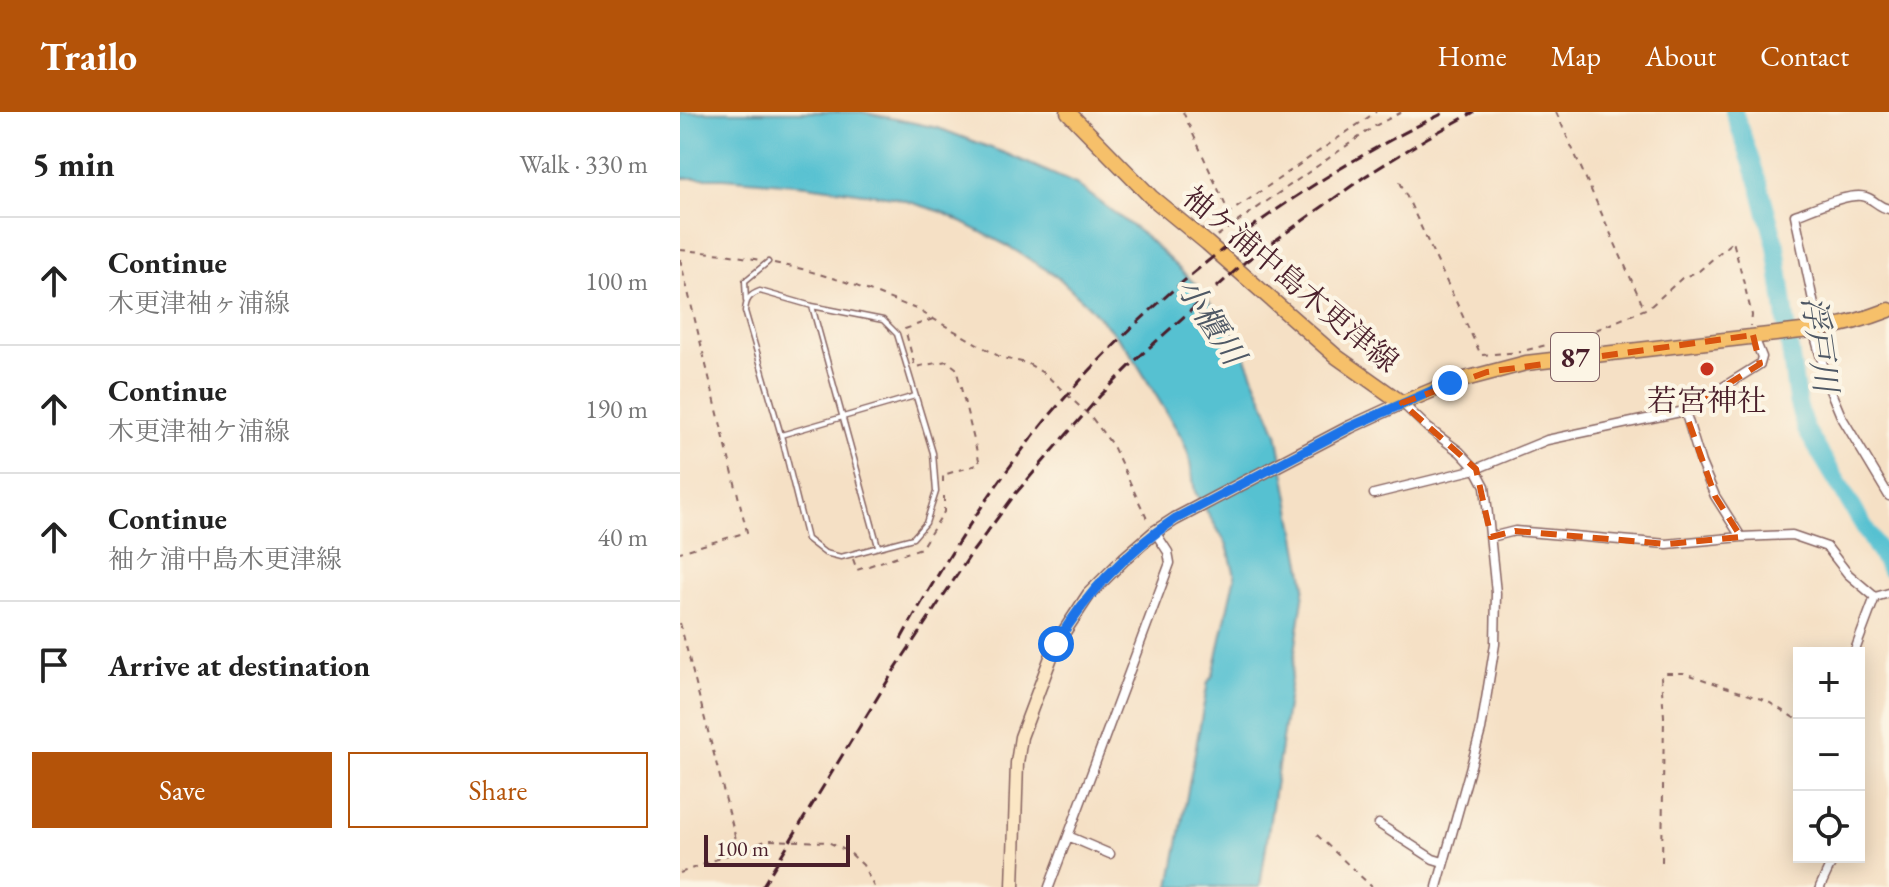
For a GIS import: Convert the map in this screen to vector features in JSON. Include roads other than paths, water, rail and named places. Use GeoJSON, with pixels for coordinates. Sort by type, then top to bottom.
{"type":"FeatureCollection","features":[{"type":"Feature","properties":{"kind":"main road","name":"袖ケ浦中島木更津線"},"geometry":{"type":"LineString","coordinates":[[1068,112],[1151,197],[1337,357],[1402,403],[1450,383],[1526,363],[1844,325],[1889,310]]}},
{"type":"Feature","properties":{"kind":"main road"},"geometry":{"type":"LineString","coordinates":[[1013,887],[1017,763],[1021,737],[1056,644],[1089,594],[1155,532],[1194,508],[1402,403]]}},
{"type":"Feature","properties":{"kind":"street"},"geometry":{"type":"LineString","coordinates":[[1889,209],[1879,207],[1865,196],[1850,197],[1795,215],[1813,329],[1830,390],[1841,416],[1889,496]]}},
{"type":"Feature","properties":{"kind":"street"},"geometry":{"type":"LineString","coordinates":[[1374,494],[1476,469],[1547,440],[1685,411],[1760,364],[1762,357],[1753,335]]}},
{"type":"Feature","properties":{"kind":"street"},"geometry":{"type":"LineString","coordinates":[[1402,403],[1460,452],[1476,469],[1485,486],[1496,593],[1495,644],[1481,730],[1437,887]]}},
{"type":"Feature","properties":{"kind":"street"},"geometry":{"type":"LineString","coordinates":[[1685,411],[1715,496],[1741,537]]}},
{"type":"Feature","properties":{"kind":"street"},"geometry":{"type":"LineString","coordinates":[[1491,537],[1515,531],[1667,544],[1792,535],[1827,547],[1848,574],[1882,595],[1857,647]]}},
{"type":"Feature","properties":{"kind":"street"},"geometry":{"type":"LineString","coordinates":[[1049,887],[1170,563],[1168,552],[1155,532]]}},
{"type":"Feature","properties":{"kind":"street"},"geometry":{"type":"LineString","coordinates":[[1379,824],[1433,859],[1443,862]]}},
{"type":"Feature","properties":{"kind":"street"},"geometry":{"type":"LineString","coordinates":[[1068,836],[1110,854]]}},
{"type":"Feature","properties":{"kind":"street"},"geometry":{"type":"LineString","coordinates":[[1820,887],[1831,863]]}},
{"type":"Feature","properties":{"kind":"lane"},"geometry":{"type":"LineString","coordinates":[[746,301],[760,291],[812,306],[883,320],[897,334],[933,453],[936,492],[926,523],[913,538],[841,557],[825,553],[807,539],[745,311],[745,281],[768,262]]}},
{"type":"Feature","properties":{"kind":"lane"},"geometry":{"type":"LineString","coordinates":[[812,306],[878,547]]}},
{"type":"Feature","properties":{"kind":"lane"},"geometry":{"type":"LineString","coordinates":[[781,435],[915,396]]}},
{"type":"Feature","properties":{"kind":"water","name":"小櫃川"},"geometry":{"type":"Polygon","coordinates":[[[680,112],[862,112],[938,128],[1007,154],[1076,184],[1145,236],[1197,286],[1239,341],[1277,433],[1305,585],[1260,887],[1170,887],[1208,682],[1213,675],[1235,575],[1227,545],[1195,492],[1189,456],[1182,438],[1128,349],[1058,277],[1008,246],[942,212],[893,197],[807,185],[724,178],[680,178],[680,112]]]}},
{"type":"Feature","properties":{"kind":"waterway","name":"浮戸川"},"geometry":{"type":"LineString","coordinates":[[1734,112],[1776,246],[1797,401],[1805,428],[1889,568]]}},
{"type":"Feature","properties":{"kind":"railway"},"geometry":{"type":"LineString","coordinates":[[901,639],[1005,473],[1087,373],[1132,328],[1179,285],[1280,207],[1334,172],[1446,112]]}},
{"type":"Feature","properties":{"kind":"railway"},"geometry":{"type":"LineString","coordinates":[[762,887],[893,672],[973,551],[1016,493],[1100,396],[1245,262],[1364,177],[1474,112]]}},
{"type":"Feature","properties":{"kind":"place","name":"若宮神社"},"geometry":{"type":"Point","coordinates":[1707,369]}}]}
